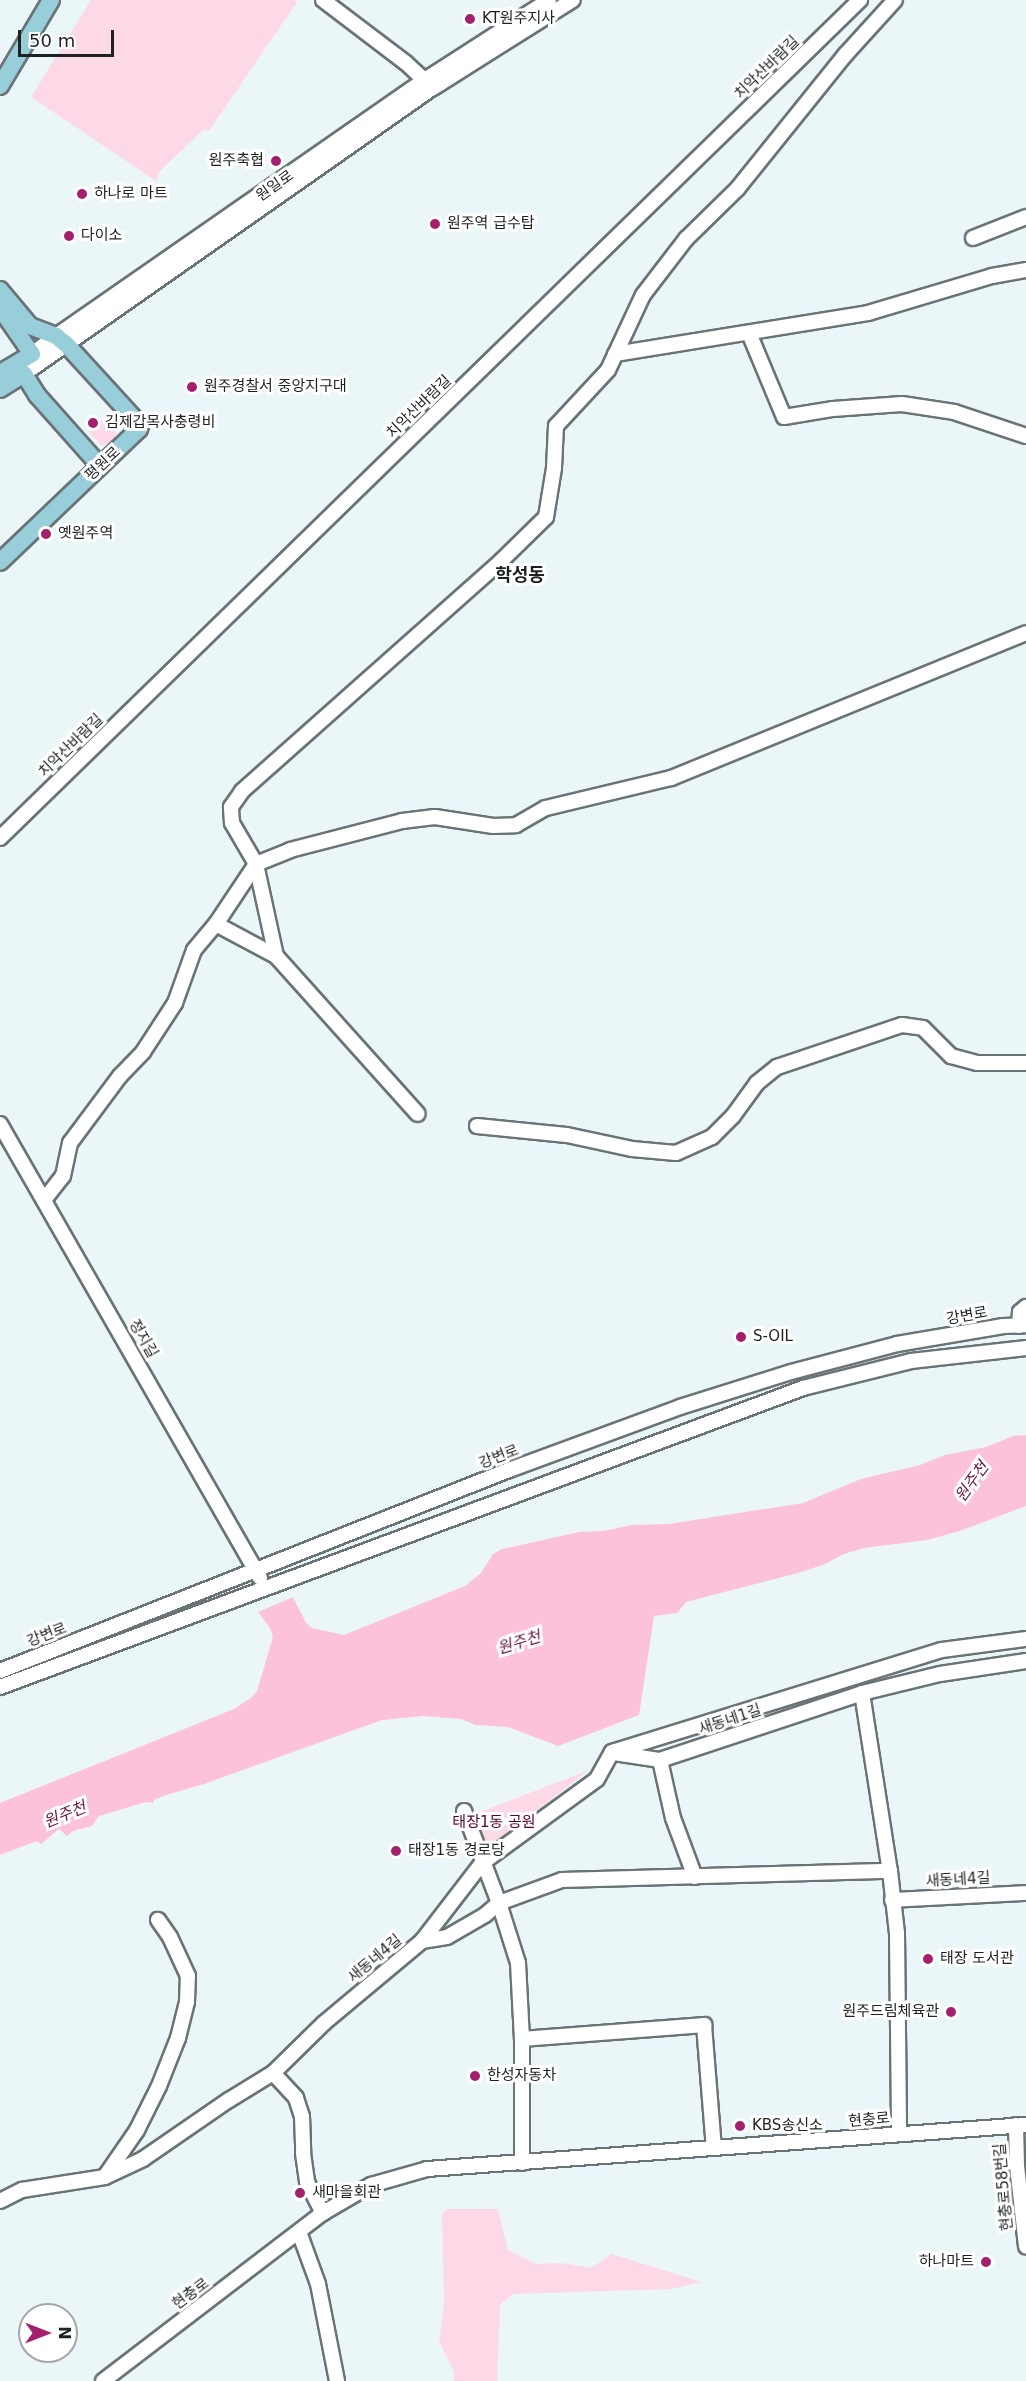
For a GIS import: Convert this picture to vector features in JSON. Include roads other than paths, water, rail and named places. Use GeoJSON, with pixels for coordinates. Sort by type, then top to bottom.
{"type":"FeatureCollection","features":[{"type":"Feature","properties":{"kind":"main road"},"geometry":{"type":"LineString","coordinates":[[0,86],[51,0]]}},
{"type":"Feature","properties":{"kind":"main road"},"geometry":{"type":"LineString","coordinates":[[0,290],[30,326],[61,340]]}},
{"type":"Feature","properties":{"kind":"main road"},"geometry":{"type":"LineString","coordinates":[[0,308],[32,354]]}},
{"type":"Feature","properties":{"kind":"main road","name":"평원로"},"geometry":{"type":"LineString","coordinates":[[0,562],[139,429],[140,425],[61,340]]}},
{"type":"Feature","properties":{"kind":"main road","name":"원일로"},"geometry":{"type":"LineString","coordinates":[[0,373],[32,354]]}},
{"type":"Feature","properties":{"kind":"main road"},"geometry":{"type":"LineString","coordinates":[[0,388],[24,375],[36,395],[99,466]]}},
{"type":"Feature","properties":{"kind":"street"},"geometry":{"type":"LineString","coordinates":[[323,0],[429,84]]}},
{"type":"Feature","properties":{"kind":"street","name":"원일로"},"geometry":{"type":"LineString","coordinates":[[61,340],[549,0]]}},
{"type":"Feature","properties":{"kind":"street","name":"원일로"},"geometry":{"type":"LineString","coordinates":[[32,354],[98,320],[429,84],[573,0]]}},
{"type":"Feature","properties":{"kind":"street","name":"치악산바람길"},"geometry":{"type":"LineString","coordinates":[[0,838],[860,0]]}},
{"type":"Feature","properties":{"kind":"street"},"geometry":{"type":"LineString","coordinates":[[276,956],[256,864],[232,823],[231,807],[242,791],[501,561],[546,517],[554,468],[556,426],[608,370],[643,295],[686,239],[738,188],[845,55],[895,0]]}},
{"type":"Feature","properties":{"kind":"street"},"geometry":{"type":"LineString","coordinates":[[973,238],[1026,218]]}},
{"type":"Feature","properties":{"kind":"street"},"geometry":{"type":"LineString","coordinates":[[615,354],[868,313],[992,276],[1026,270]]}},
{"type":"Feature","properties":{"kind":"street"},"geometry":{"type":"LineString","coordinates":[[749,333],[784,417],[833,409],[902,404],[954,412],[1026,436]]}},
{"type":"Feature","properties":{"kind":"street"},"geometry":{"type":"LineString","coordinates":[[24,375],[61,340]]}},
{"type":"Feature","properties":{"kind":"street"},"geometry":{"type":"LineString","coordinates":[[24,375],[32,354]]}},
{"type":"Feature","properties":{"kind":"street"},"geometry":{"type":"LineString","coordinates":[[44,1200],[63,1176],[69,1143],[120,1076],[143,1052],[175,1003],[194,950],[216,924],[256,864],[290,850],[402,821],[435,817],[494,826],[516,825],[546,808],[671,778],[761,744],[1026,633]]}},
{"type":"Feature","properties":{"kind":"street"},"geometry":{"type":"LineString","coordinates":[[216,924],[276,956],[418,1114]]}},
{"type":"Feature","properties":{"kind":"street"},"geometry":{"type":"LineString","coordinates":[[477,1126],[567,1136],[632,1149],[676,1153],[712,1137],[733,1116],[757,1083],[777,1066],[902,1025],[922,1028],[951,1056],[994,1064],[1026,1063]]}},
{"type":"Feature","properties":{"kind":"street","name":"정지길"},"geometry":{"type":"LineString","coordinates":[[0,1125],[265,1587]]}},
{"type":"Feature","properties":{"kind":"street"},"geometry":{"type":"LineString","coordinates":[[1022,1325],[1020,1312],[1026,1307]]}},
{"type":"Feature","properties":{"kind":"street","name":"강변로"},"geometry":{"type":"LineString","coordinates":[[0,1671],[509,1470],[680,1407],[791,1372],[897,1344],[1022,1325]]}},
{"type":"Feature","properties":{"kind":"street"},"geometry":{"type":"LineString","coordinates":[[0,1687],[803,1388],[911,1361],[1026,1348]]}},
{"type":"Feature","properties":{"kind":"street"},"geometry":{"type":"LineString","coordinates":[[422,1941],[482,1863],[597,1779],[612,1752],[942,1650],[1026,1639]]}},
{"type":"Feature","properties":{"kind":"street","name":"새동네1길"},"geometry":{"type":"LineString","coordinates":[[612,1752],[660,1760],[862,1693],[940,1674],[1026,1661]]}},
{"type":"Feature","properties":{"kind":"street"},"geometry":{"type":"LineString","coordinates":[[862,1693],[890,1871],[897,1933],[899,2134]]}},
{"type":"Feature","properties":{"kind":"street"},"geometry":{"type":"LineString","coordinates":[[660,1760],[673,1818],[695,1876]]}},
{"type":"Feature","properties":{"kind":"street"},"geometry":{"type":"LineString","coordinates":[[464,1810],[482,1863],[500,1903],[518,1963],[522,2039],[522,2163]]}},
{"type":"Feature","properties":{"kind":"street","name":"새동네4길"},"geometry":{"type":"LineString","coordinates":[[0,2201],[22,2190],[105,2177],[142,2159],[273,2073],[324,2024],[422,1941],[447,1937],[485,1915],[500,1903],[562,1880],[890,1871]]}},
{"type":"Feature","properties":{"kind":"street","name":"새동네4길"},"geometry":{"type":"LineString","coordinates":[[892,1900],[1026,1893]]}},
{"type":"Feature","properties":{"kind":"street"},"geometry":{"type":"LineString","coordinates":[[105,2177],[137,2130],[159,2086],[178,2038],[187,2002],[188,1976],[170,1937],[158,1920]]}},
{"type":"Feature","properties":{"kind":"street"},"geometry":{"type":"LineString","coordinates":[[522,2039],[704,2025],[714,2148]]}},
{"type":"Feature","properties":{"kind":"street"},"geometry":{"type":"LineString","coordinates":[[273,2073],[296,2098],[302,2116],[307,2182],[323,2213]]}},
{"type":"Feature","properties":{"kind":"street","name":"현충로"},"geometry":{"type":"LineString","coordinates":[[103,2381],[323,2213],[371,2184],[427,2169],[1021,2125]]}},
{"type":"Feature","properties":{"kind":"street","name":"현충로58번길"},"geometry":{"type":"LineString","coordinates":[[1021,2125],[1017,2166],[1026,2246]]}},
{"type":"Feature","properties":{"kind":"street"},"geometry":{"type":"LineString","coordinates":[[299,2232],[318,2284],[337,2381]]}},
{"type":"Feature","properties":{"kind":"water","name":"원주천"},"geometry":{"type":"Polygon","coordinates":[[[1026,1435],[1026,1506],[960,1531],[927,1540],[864,1548],[798,1573],[686,1602],[677,1613],[654,1616],[639,1715],[558,1746],[508,1727],[476,1725],[461,1719],[423,1716],[382,1720],[204,1784],[166,1795],[154,1800],[153,1803],[146,1802],[99,1816],[92,1826],[73,1831],[67,1836],[59,1829],[41,1844],[37,1841],[0,1855],[0,1803],[234,1709],[252,1697],[257,1691],[273,1637],[270,1628],[258,1612],[293,1597],[306,1623],[312,1628],[344,1635],[465,1586],[481,1573],[493,1554],[502,1549],[579,1532],[604,1531],[631,1525],[669,1524],[803,1503],[861,1479],[920,1465],[945,1455],[986,1447],[1013,1436],[1026,1435]]]}},
{"type":"Feature","properties":{"kind":"place","name":"KT원주지사"},"geometry":{"type":"Point","coordinates":[470,19]}},
{"type":"Feature","properties":{"kind":"place","name":"원주축협"},"geometry":{"type":"Point","coordinates":[276,161]}},
{"type":"Feature","properties":{"kind":"place","name":"하나로 마트"},"geometry":{"type":"Point","coordinates":[82,194]}},
{"type":"Feature","properties":{"kind":"place","name":"원주역 급수탑"},"geometry":{"type":"Point","coordinates":[435,224]}},
{"type":"Feature","properties":{"kind":"place","name":"다이소"},"geometry":{"type":"Point","coordinates":[69,236]}},
{"type":"Feature","properties":{"kind":"place","name":"원주경찰서 중앙지구대"},"geometry":{"type":"Point","coordinates":[192,387]}},
{"type":"Feature","properties":{"kind":"place","name":"김제갑목사충령비"},"geometry":{"type":"Point","coordinates":[93,423]}},
{"type":"Feature","properties":{"kind":"place","name":"옛원주역"},"geometry":{"type":"Point","coordinates":[46,534]}},
{"type":"Feature","properties":{"kind":"place","name":"S-OIL"},"geometry":{"type":"Point","coordinates":[741,1337]}},
{"type":"Feature","properties":{"kind":"place","name":"태장1동 경로당"},"geometry":{"type":"Point","coordinates":[396,1851]}},
{"type":"Feature","properties":{"kind":"place","name":"태장 도서관"},"geometry":{"type":"Point","coordinates":[928,1959]}},
{"type":"Feature","properties":{"kind":"place","name":"원주드림체육관"},"geometry":{"type":"Point","coordinates":[951,2012]}},
{"type":"Feature","properties":{"kind":"place","name":"한성자동차"},"geometry":{"type":"Point","coordinates":[475,2076]}},
{"type":"Feature","properties":{"kind":"place","name":"KBS송신소"},"geometry":{"type":"Point","coordinates":[740,2126]}},
{"type":"Feature","properties":{"kind":"place","name":"새마을회관"},"geometry":{"type":"Point","coordinates":[300,2193]}},
{"type":"Feature","properties":{"kind":"place","name":"하나마트"},"geometry":{"type":"Point","coordinates":[986,2262]}},
{"type":"Feature","properties":{"kind":"district","name":"학성동"},"geometry":{"type":"Point","coordinates":[520,575]}},
{"type":"Feature","properties":{"kind":"park label","name":"태장1동 공원"},"geometry":{"type":"Point","coordinates":[494,1823]}}]}
